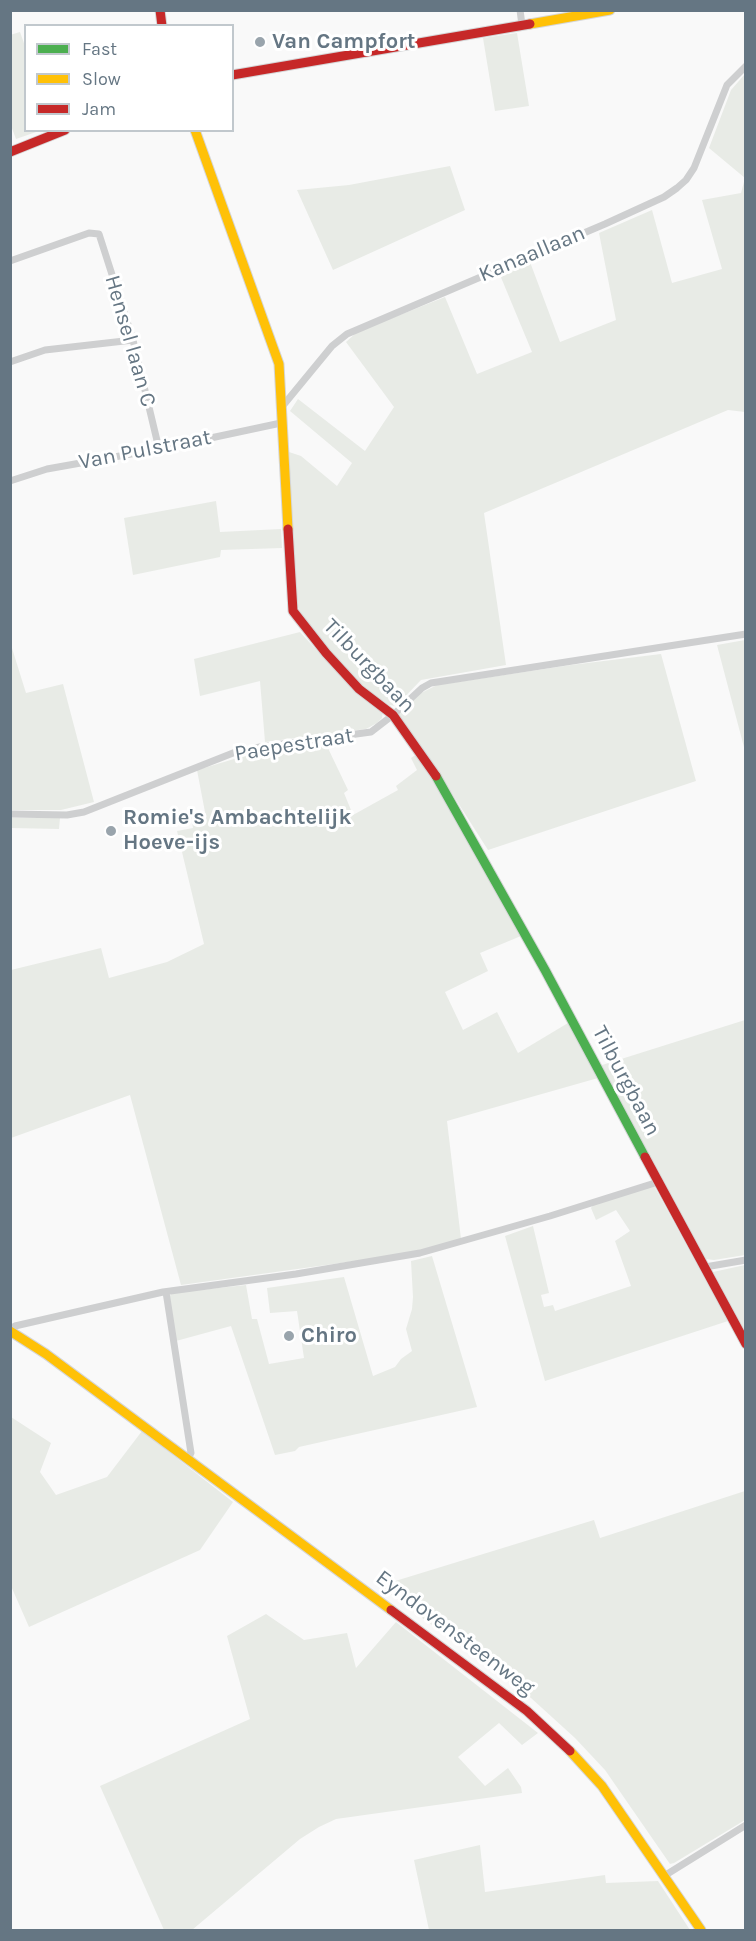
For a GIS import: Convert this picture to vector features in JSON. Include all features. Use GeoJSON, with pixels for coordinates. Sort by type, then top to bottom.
{"type":"FeatureCollection","features":[{"type":"Feature","properties":{"kind":"street"},"geometry":{"type":"LineString","coordinates":[[520,10],[522,25]]}},
{"type":"Feature","properties":{"kind":"street"},"geometry":{"type":"LineString","coordinates":[[234,75],[610,10]]}},
{"type":"Feature","properties":{"kind":"street","name":"Kanaallaan"},"geometry":{"type":"LineString","coordinates":[[281,408],[332,346],[347,334],[605,224],[664,197],[677,188],[694,168],[728,86],[746,66]]}},
{"type":"Feature","properties":{"kind":"street"},"geometry":{"type":"LineString","coordinates":[[10,152],[60,132]]}},
{"type":"Feature","properties":{"kind":"street","name":"Tilburgbaan"},"geometry":{"type":"LineString","coordinates":[[196,132],[279,364],[293,611],[303,626],[359,689],[393,715],[435,775],[746,1344]]}},
{"type":"Feature","properties":{"kind":"street","name":"Hensel laan C"},"geometry":{"type":"LineString","coordinates":[[10,261],[88,233],[99,234],[133,340],[159,449]]}},
{"type":"Feature","properties":{"kind":"street"},"geometry":{"type":"LineString","coordinates":[[10,362],[45,350],[133,340]]}},
{"type":"Feature","properties":{"kind":"street","name":"Van Pulstraat"},"geometry":{"type":"LineString","coordinates":[[10,481],[47,469],[159,449],[281,423]]}},
{"type":"Feature","properties":{"kind":"street","name":"Paepestraat"},"geometry":{"type":"LineString","coordinates":[[10,814],[68,815],[84,812],[233,753],[260,747],[363,735],[371,732],[393,715],[422,687],[431,683],[746,633]]}},
{"type":"Feature","properties":{"kind":"street"},"geometry":{"type":"LineString","coordinates":[[187,1458],[191,1454],[165,1293],[420,1253],[658,1182]]}},
{"type":"Feature","properties":{"kind":"street"},"geometry":{"type":"LineString","coordinates":[[705,1267],[746,1260]]}},
{"type":"Feature","properties":{"kind":"street","name":"Eyndovensteenweg"},"geometry":{"type":"LineString","coordinates":[[165,1293],[15,1326],[10,1330],[46,1354],[527,1711],[563,1743],[602,1786],[664,1876]]}},
{"type":"Feature","properties":{"kind":"street"},"geometry":{"type":"LineString","coordinates":[[701,1930],[664,1876],[746,1825]]}},
{"type":"Feature","properties":{"kind":"shaded area"},"geometry":{"type":"Polygon","coordinates":[[[20,32],[24,43],[24,132],[36,132],[16,139],[10,123],[10,35],[20,32]]]}},
{"type":"Feature","properties":{"kind":"shaded area"},"geometry":{"type":"Polygon","coordinates":[[[517,33],[529,106],[495,111],[483,38],[517,33]]]}},
{"type":"Feature","properties":{"kind":"shaded area"},"geometry":{"type":"Polygon","coordinates":[[[745,74],[745,178],[709,148],[731,90],[745,74]]]}},
{"type":"Feature","properties":{"kind":"shaded area"},"geometry":{"type":"Polygon","coordinates":[[[450,166],[465,210],[333,270],[297,190],[349,185],[450,166]]]}},
{"type":"Feature","properties":{"kind":"shaded area"},"geometry":{"type":"Polygon","coordinates":[[[745,178],[745,412],[728,410],[484,513],[506,665],[421,680],[396,706],[389,705],[363,687],[307,624],[296,601],[289,452],[301,456],[337,486],[352,463],[290,411],[298,399],[365,451],[394,407],[346,342],[357,332],[445,297],[477,374],[532,352],[500,275],[530,262],[560,342],[616,320],[599,233],[652,210],[672,283],[722,269],[702,200],[741,193],[745,178]]]}},
{"type":"Feature","properties":{"kind":"shaded area"},"geometry":{"type":"Polygon","coordinates":[[[216,501],[220,532],[281,529],[282,548],[221,550],[220,557],[133,575],[124,518],[216,501]]]}},
{"type":"Feature","properties":{"kind":"shaded area"},"geometry":{"type":"Polygon","coordinates":[[[300,632],[356,693],[383,711],[382,718],[377,723],[366,729],[265,742],[260,681],[200,696],[194,659],[300,632]]]}},
{"type":"Feature","properties":{"kind":"shaded area"},"geometry":{"type":"Polygon","coordinates":[[[746,640],[745,751],[717,645],[746,640]]]}},
{"type":"Feature","properties":{"kind":"shaded area"},"geometry":{"type":"Polygon","coordinates":[[[11,645],[26,693],[63,684],[94,802],[61,810],[11,810],[11,645]]]}},
{"type":"Feature","properties":{"kind":"shaded area"},"geometry":{"type":"Polygon","coordinates":[[[661,654],[696,781],[488,850],[430,759],[398,714],[417,695],[437,685],[661,654]]]}},
{"type":"Feature","properties":{"kind":"shaded area"},"geometry":{"type":"Polygon","coordinates":[[[326,744],[348,790],[344,793],[353,815],[398,790],[396,786],[417,770],[411,758],[417,754],[458,822],[521,936],[480,953],[488,971],[445,992],[463,1030],[497,1012],[518,1053],[568,1023],[598,1078],[447,1121],[461,1239],[431,1249],[181,1285],[130,1095],[11,1138],[11,970],[101,948],[109,978],[167,962],[204,944],[177,831],[193,828],[191,816],[205,812],[197,770],[261,751],[326,744]]]}},
{"type":"Feature","properties":{"kind":"shaded area"},"geometry":{"type":"Polygon","coordinates":[[[11,818],[60,818],[59,829],[11,828],[11,818]]]}},
{"type":"Feature","properties":{"kind":"shaded area"},"geometry":{"type":"Polygon","coordinates":[[[745,1020],[745,1255],[714,1260],[706,1259],[599,1066],[745,1020]]]}},
{"type":"Feature","properties":{"kind":"shaded area"},"geometry":{"type":"Polygon","coordinates":[[[654,1186],[728,1321],[545,1381],[505,1236],[533,1226],[549,1293],[541,1295],[544,1307],[553,1305],[555,1311],[631,1286],[615,1241],[630,1231],[616,1210],[596,1220],[591,1208],[593,1205],[654,1186]]]}},
{"type":"Feature","properties":{"kind":"shaded area"},"geometry":{"type":"Polygon","coordinates":[[[432,1256],[477,1407],[299,1447],[295,1451],[275,1455],[231,1326],[176,1341],[169,1297],[172,1293],[246,1285],[252,1319],[257,1319],[269,1364],[304,1358],[297,1311],[270,1313],[267,1288],[344,1277],[373,1376],[395,1367],[412,1351],[406,1329],[413,1297],[411,1261],[432,1256]]]}},
{"type":"Feature","properties":{"kind":"shaded area"},"geometry":{"type":"Polygon","coordinates":[[[745,1265],[745,1334],[713,1277],[713,1272],[745,1265]]]}},
{"type":"Feature","properties":{"kind":"shaded area"},"geometry":{"type":"Polygon","coordinates":[[[11,1417],[51,1443],[40,1472],[56,1495],[107,1477],[142,1431],[233,1502],[200,1550],[29,1627],[11,1586],[11,1417]]]}},
{"type":"Feature","properties":{"kind":"shaded area"},"geometry":{"type":"Polygon","coordinates":[[[745,1491],[745,1820],[670,1864],[605,1770],[575,1738],[531,1698],[379,1586],[594,1520],[600,1538],[745,1491]]]}},
{"type":"Feature","properties":{"kind":"shaded area"},"geometry":{"type":"Polygon","coordinates":[[[266,1614],[304,1640],[347,1633],[356,1668],[396,1622],[538,1733],[522,1745],[499,1723],[458,1757],[485,1786],[508,1768],[521,1787],[522,1793],[336,1819],[300,1839],[192,1930],[164,1930],[100,1786],[250,1719],[227,1636],[266,1614]]]}},
{"type":"Feature","properties":{"kind":"shaded area"},"geometry":{"type":"Polygon","coordinates":[[[480,1845],[485,1892],[605,1875],[606,1883],[658,1881],[690,1930],[429,1930],[414,1860],[480,1845]]]}},
{"type":"Feature","properties":{"kind":"traffic: fast"},"geometry":{"type":"LineString","coordinates":[[436,776],[545,970],[645,1157]]}},
{"type":"Feature","properties":{"kind":"traffic: slow"},"geometry":{"type":"LineString","coordinates":[[530,24],[610,10]]}},
{"type":"Feature","properties":{"kind":"traffic: slow"},"geometry":{"type":"LineString","coordinates":[[196,132],[279,364],[288,529]]}},
{"type":"Feature","properties":{"kind":"traffic: slow"},"geometry":{"type":"LineString","coordinates":[[10,1331],[46,1354],[391,1610]]}},
{"type":"Feature","properties":{"kind":"traffic: slow"},"geometry":{"type":"LineString","coordinates":[[570,1751],[602,1786],[701,1930]]}},
{"type":"Feature","properties":{"kind":"traffic: jam"},"geometry":{"type":"LineString","coordinates":[[160,10],[162,24]]}},
{"type":"Feature","properties":{"kind":"traffic: jam"},"geometry":{"type":"LineString","coordinates":[[234,75],[530,24]]}},
{"type":"Feature","properties":{"kind":"traffic: jam"},"geometry":{"type":"LineString","coordinates":[[10,152],[60,132]]}},
{"type":"Feature","properties":{"kind":"traffic: jam"},"geometry":{"type":"LineString","coordinates":[[288,529],[293,611],[326,653],[359,689],[393,715],[436,776]]}},
{"type":"Feature","properties":{"kind":"traffic: jam"},"geometry":{"type":"LineString","coordinates":[[645,1157],[746,1344]]}},
{"type":"Feature","properties":{"kind":"traffic: jam"},"geometry":{"type":"LineString","coordinates":[[391,1610],[527,1711],[570,1751]]}},
{"type":"Feature","properties":{"kind":"place","name":"Van Campfort"},"geometry":{"type":"Point","coordinates":[260,42]}},
{"type":"Feature","properties":{"kind":"place","name":"Romie's Ambachtelijk Hoeve-ijs"},"geometry":{"type":"Point","coordinates":[111,831]}},
{"type":"Feature","properties":{"kind":"place","name":"Chiro"},"geometry":{"type":"Point","coordinates":[289,1336]}}]}
